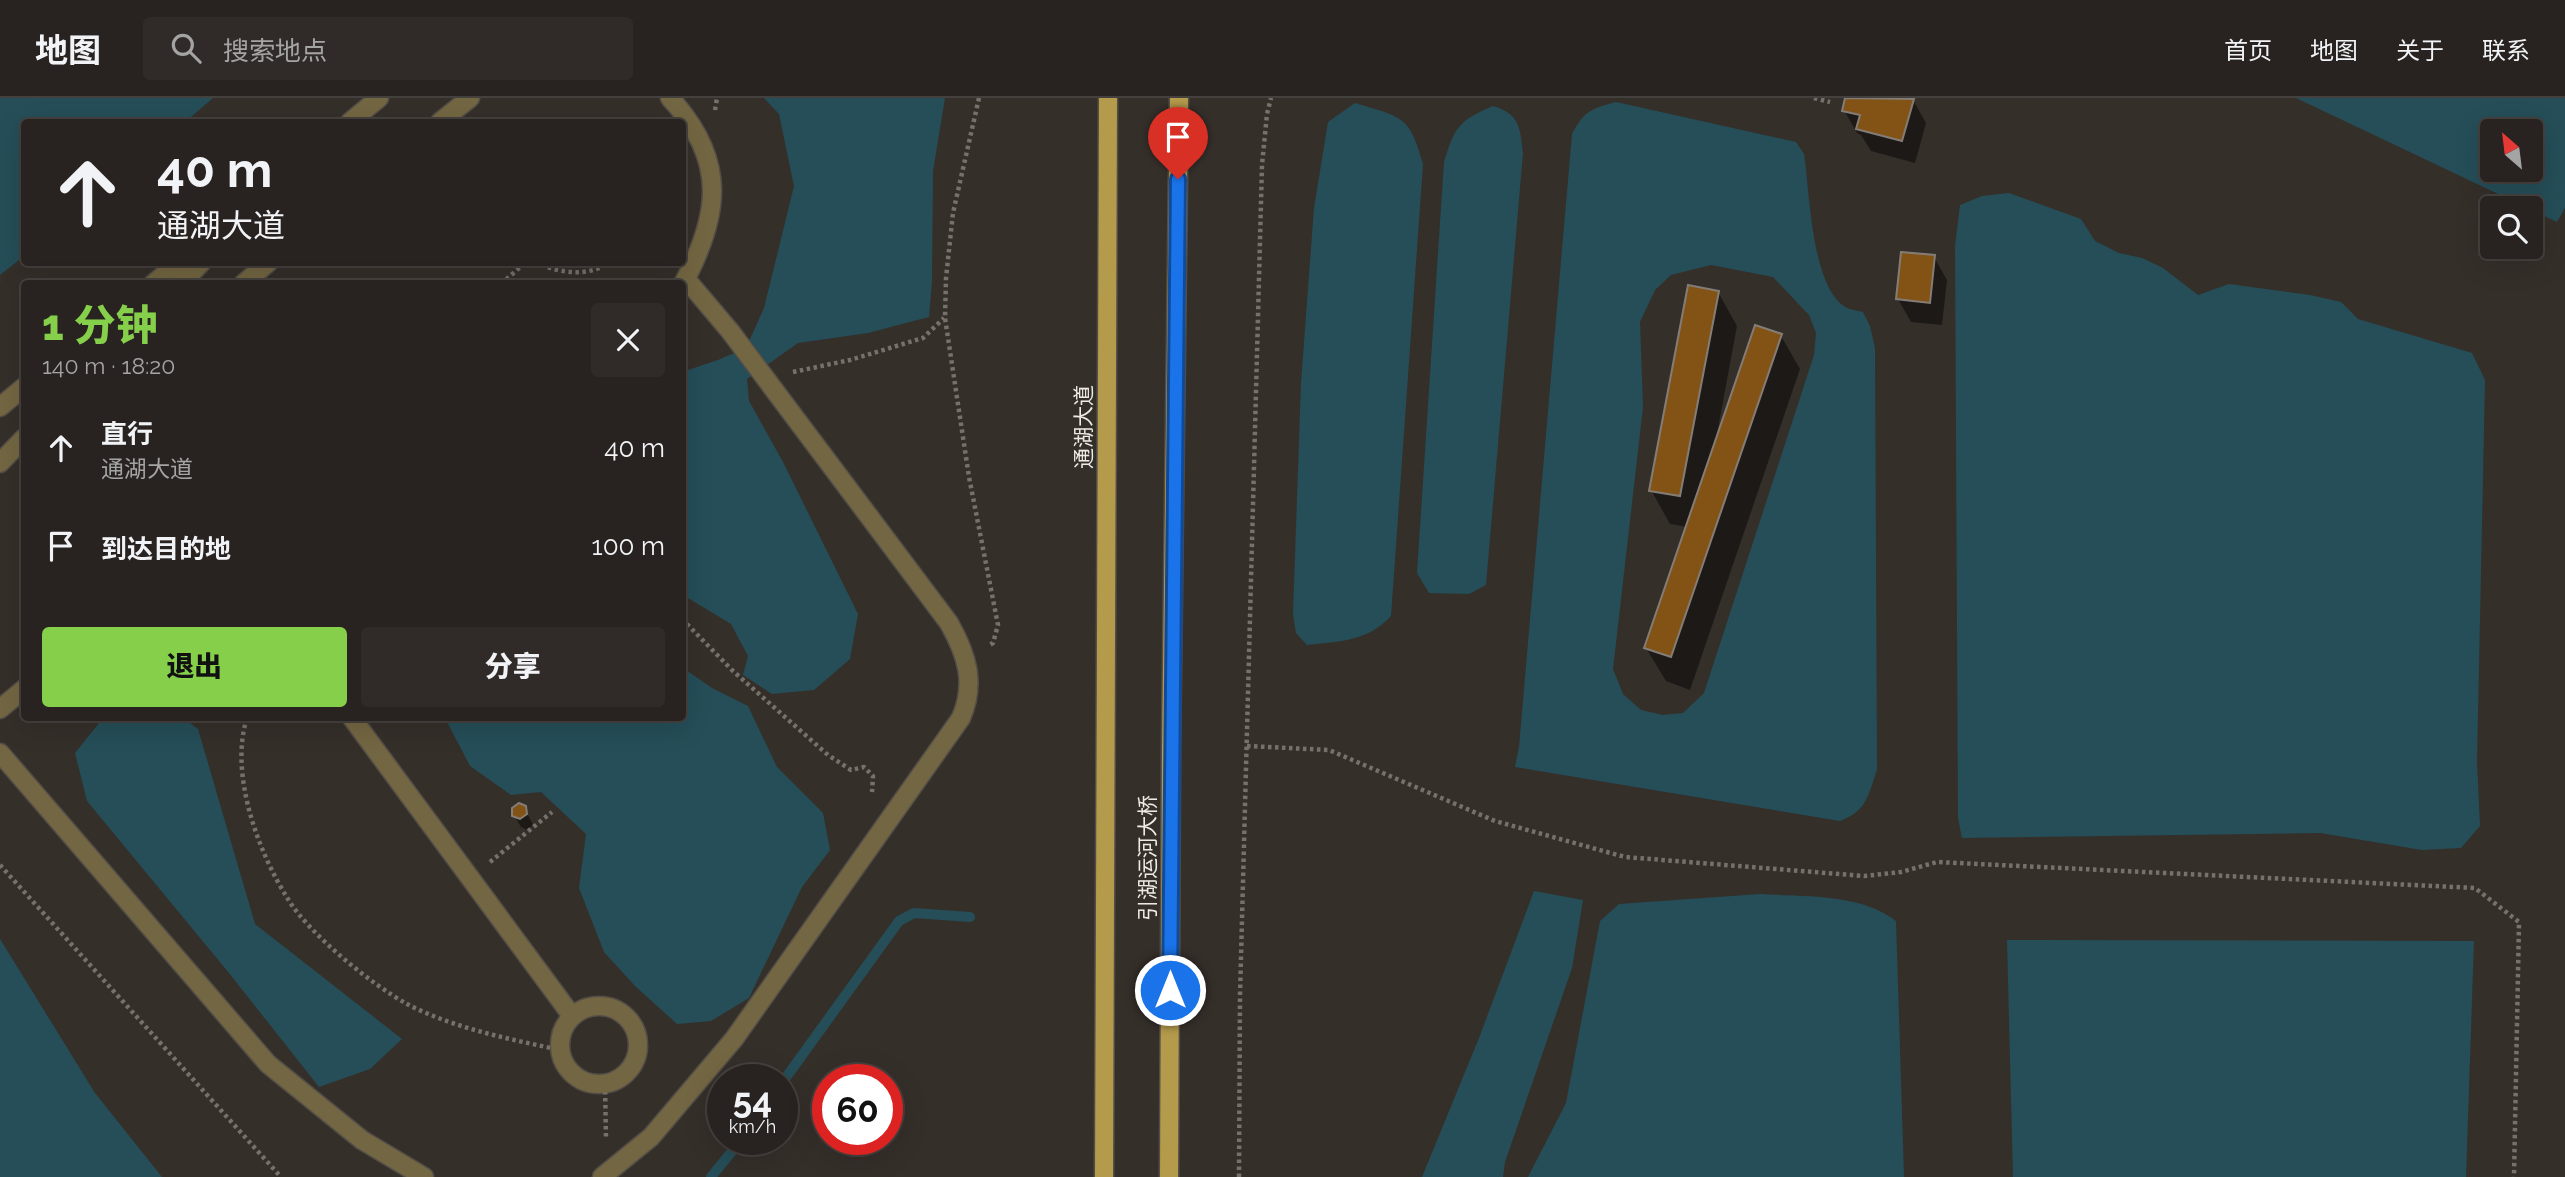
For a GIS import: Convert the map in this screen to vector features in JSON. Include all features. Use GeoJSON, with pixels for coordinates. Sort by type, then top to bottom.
{"type":"FeatureCollection","features":[{"type":"Feature","properties":{"kind":"main road","name":"通湖大道"},"geometry":{"type":"LineString","coordinates":[[1106,756],[1108,98]]}},
{"type":"Feature","properties":{"kind":"main road","name":"引湖运河大桥"},"geometry":{"type":"LineString","coordinates":[[1169,1177],[1179,98]]}},
{"type":"Feature","properties":{"kind":"main road","name":"引湖运河大桥"},"geometry":{"type":"LineString","coordinates":[[1104,1177],[1106,756]]}},
{"type":"Feature","properties":{"kind":"street"},"geometry":{"type":"LineString","coordinates":[[354,119],[379,98]]}},
{"type":"Feature","properties":{"kind":"street"},"geometry":{"type":"LineString","coordinates":[[444,119],[470,98]]}},
{"type":"Feature","properties":{"kind":"street"},"geometry":{"type":"LineString","coordinates":[[670,98],[684,113],[696,133],[708,156],[713,180],[710,220],[697,258],[686,280]]}},
{"type":"Feature","properties":{"kind":"street"},"geometry":{"type":"LineString","coordinates":[[158,280],[174,266]]}},
{"type":"Feature","properties":{"kind":"street"},"geometry":{"type":"LineString","coordinates":[[184,280],[198,266]]}},
{"type":"Feature","properties":{"kind":"street"},"geometry":{"type":"LineString","coordinates":[[248,280],[264,266]]}},
{"type":"Feature","properties":{"kind":"street"},"geometry":{"type":"LineString","coordinates":[[604,1175],[650,1137],[734,1039],[961,718],[970,690],[966,657],[949,623],[730,331],[686,285]]}},
{"type":"Feature","properties":{"kind":"street"},"geometry":{"type":"LineString","coordinates":[[0,407],[21,390]]}},
{"type":"Feature","properties":{"kind":"street"},"geometry":{"type":"LineString","coordinates":[[0,463],[21,441]]}},
{"type":"Feature","properties":{"kind":"street"},"geometry":{"type":"LineString","coordinates":[[0,709],[21,692]]}},
{"type":"Feature","properties":{"kind":"street"},"geometry":{"type":"LineString","coordinates":[[354,721],[572,1016]]}},
{"type":"Feature","properties":{"kind":"street"},"geometry":{"type":"LineString","coordinates":[[0,753],[268,1064],[362,1140],[424,1177]]}},
{"type":"Feature","properties":{"kind":"street"},"geometry":{"type":"LineString","coordinates":[[610,1007],[622,1013],[637,1035],[635,1061],[627,1072],[605,1084],[580,1080],[570,1072],[560,1050],[560,1037],[565,1026],[572,1016],[584,1008],[610,1007]]}},
{"type":"Feature","properties":{"kind":"path"},"geometry":{"type":"LineString","coordinates":[[966,657],[993,643],[998,625],[969,477],[945,318],[953,213],[978,98]]}},
{"type":"Feature","properties":{"kind":"path"},"geometry":{"type":"LineString","coordinates":[[1239,1177],[1240,995],[1262,164],[1271,98]]}},
{"type":"Feature","properties":{"kind":"path"},"geometry":{"type":"LineString","coordinates":[[1814,98],[1830,102]]}},
{"type":"Feature","properties":{"kind":"path"},"geometry":{"type":"LineString","coordinates":[[506,280],[521,266]]}},
{"type":"Feature","properties":{"kind":"path"},"geometry":{"type":"LineString","coordinates":[[547,266],[553,271],[579,273],[604,266]]}},
{"type":"Feature","properties":{"kind":"path"},"geometry":{"type":"LineString","coordinates":[[764,379],[850,360],[923,338],[945,318]]}},
{"type":"Feature","properties":{"kind":"path"},"geometry":{"type":"LineString","coordinates":[[686,623],[733,671],[828,755],[851,770],[864,767],[873,776],[872,792],[887,821]]}},
{"type":"Feature","properties":{"kind":"path"},"geometry":{"type":"LineString","coordinates":[[246,721],[242,732],[242,773],[251,821],[289,901],[317,933],[357,971],[407,1004],[499,1036],[560,1050]]}},
{"type":"Feature","properties":{"kind":"path"},"geometry":{"type":"LineString","coordinates":[[1247,747],[1329,750],[1495,821],[1625,857],[1864,876],[1901,872],[1937,862],[2475,888],[2519,922],[2514,1177]]}},
{"type":"Feature","properties":{"kind":"path"},"geometry":{"type":"LineString","coordinates":[[471,878],[552,812]]}},
{"type":"Feature","properties":{"kind":"path"},"geometry":{"type":"LineString","coordinates":[[0,864],[281,1177]]}},
{"type":"Feature","properties":{"kind":"path"},"geometry":{"type":"LineString","coordinates":[[604,1175],[605,1084]]}},
{"type":"Feature","properties":{"kind":"water"},"geometry":{"type":"Polygon","coordinates":[[[0,98],[213,98],[188,119],[21,119],[21,258],[0,275],[0,98]]]}},
{"type":"Feature","properties":{"kind":"water"},"geometry":{"type":"Polygon","coordinates":[[[764,98],[945,98],[933,171],[929,317],[868,333],[798,343],[747,379],[749,401],[783,462],[858,614],[850,659],[814,690],[772,694],[743,675],[748,656],[731,624],[686,597],[686,371],[746,348],[764,308],[794,186],[779,114],[764,98]]]}},
{"type":"Feature","properties":{"kind":"water"},"geometry":{"type":"Polygon","coordinates":[[[2296,98],[2565,98],[2565,208],[2557,222],[2543,215],[2543,196],[2502,196],[2296,98]]]}},
{"type":"Feature","properties":{"kind":"water"},"geometry":{"type":"Polygon","coordinates":[[[1616,102],[1796,142],[1804,154],[1814,238],[1826,281],[1835,297],[1847,308],[1863,312],[1870,326],[1875,348],[1877,770],[1861,807],[1840,821],[1515,767],[1519,747],[1572,134],[1585,115],[1616,102]],[[1711,265],[1671,275],[1655,290],[1640,322],[1643,407],[1613,669],[1623,694],[1641,710],[1663,715],[1683,713],[1704,693],[1814,355],[1816,333],[1809,315],[1773,277],[1711,265]]]}},
{"type":"Feature","properties":{"kind":"water"},"geometry":{"type":"Polygon","coordinates":[[[1355,103],[1401,120],[1413,136],[1423,164],[1391,616],[1363,636],[1307,645],[1296,633],[1293,614],[1301,383],[1314,208],[1328,122],[1355,103]]]}},
{"type":"Feature","properties":{"kind":"water"},"geometry":{"type":"Polygon","coordinates":[[[1493,106],[1514,118],[1521,136],[1523,153],[1486,585],[1469,594],[1429,593],[1417,573],[1444,162],[1455,133],[1465,121],[1493,106]]]}},
{"type":"Feature","properties":{"kind":"water"},"geometry":{"type":"Polygon","coordinates":[[[2009,193],[2081,219],[2095,241],[2119,253],[2142,258],[2163,268],[2198,295],[2229,284],[2310,295],[2341,302],[2358,319],[2472,353],[2485,380],[2477,762],[2480,826],[2461,848],[2422,850],[2320,833],[1962,838],[1958,818],[1955,246],[1960,205],[1982,196],[2009,193]]]}},
{"type":"Feature","properties":{"kind":"water"},"geometry":{"type":"Polygon","coordinates":[[[686,670],[712,688],[748,706],[777,767],[823,813],[830,850],[802,887],[749,998],[711,1021],[677,1024],[635,986],[604,952],[579,888],[586,834],[541,792],[511,795],[470,766],[447,721],[686,721],[686,670]]]}},
{"type":"Feature","properties":{"kind":"water"},"geometry":{"type":"Polygon","coordinates":[[[101,721],[187,721],[198,729],[255,924],[402,1039],[370,1069],[319,1087],[87,801],[75,753],[101,721]]]}},
{"type":"Feature","properties":{"kind":"water"},"geometry":{"type":"Polygon","coordinates":[[[1534,891],[1583,900],[1572,968],[1505,1162],[1503,1177],[1422,1177],[1479,1038],[1534,891]]]}},
{"type":"Feature","properties":{"kind":"water"},"geometry":{"type":"Polygon","coordinates":[[[1760,894],[1813,896],[1849,901],[1866,905],[1896,921],[1904,1177],[1528,1177],[1566,1103],[1600,921],[1619,904],[1760,894]]]}},
{"type":"Feature","properties":{"kind":"water"},"geometry":{"type":"Polygon","coordinates":[[[0,939],[95,1093],[162,1177],[0,1177],[0,939]]]}},
{"type":"Feature","properties":{"kind":"water"},"geometry":{"type":"Polygon","coordinates":[[[2007,940],[2474,941],[2466,1177],[2013,1177],[2007,940]]]}},
{"type":"Feature","properties":{"kind":"building"},"geometry":{"type":"Polygon","coordinates":[[[1845,98],[1914,99],[1902,141],[1856,129],[1860,115],[1842,111],[1845,98]]]}},
{"type":"Feature","properties":{"kind":"building"},"geometry":{"type":"Polygon","coordinates":[[[1901,252],[1935,255],[1930,303],[1896,299],[1901,252]]]}},
{"type":"Feature","properties":{"kind":"building"},"geometry":{"type":"Polygon","coordinates":[[[1688,285],[1719,291],[1680,496],[1649,491],[1688,285]]]}},
{"type":"Feature","properties":{"kind":"building"},"geometry":{"type":"Polygon","coordinates":[[[1755,325],[1782,334],[1671,657],[1644,648],[1755,325]]]}},
{"type":"Feature","properties":{"kind":"building"},"geometry":{"type":"Polygon","coordinates":[[[519,803],[526,806],[527,814],[520,819],[512,816],[512,808],[519,803]]]}},
{"type":"Feature","properties":{"kind":"waterway"},"geometry":{"type":"LineString","coordinates":[[796,1064],[899,921],[914,913],[970,917]]}},
{"type":"Feature","properties":{"kind":"waterway"},"geometry":{"type":"LineString","coordinates":[[711,1177],[729,1155]]}},
{"type":"Feature","properties":{"kind":"route"},"geometry":{"type":"LineString","coordinates":[[1170,990],[1178,179]]}}]}
